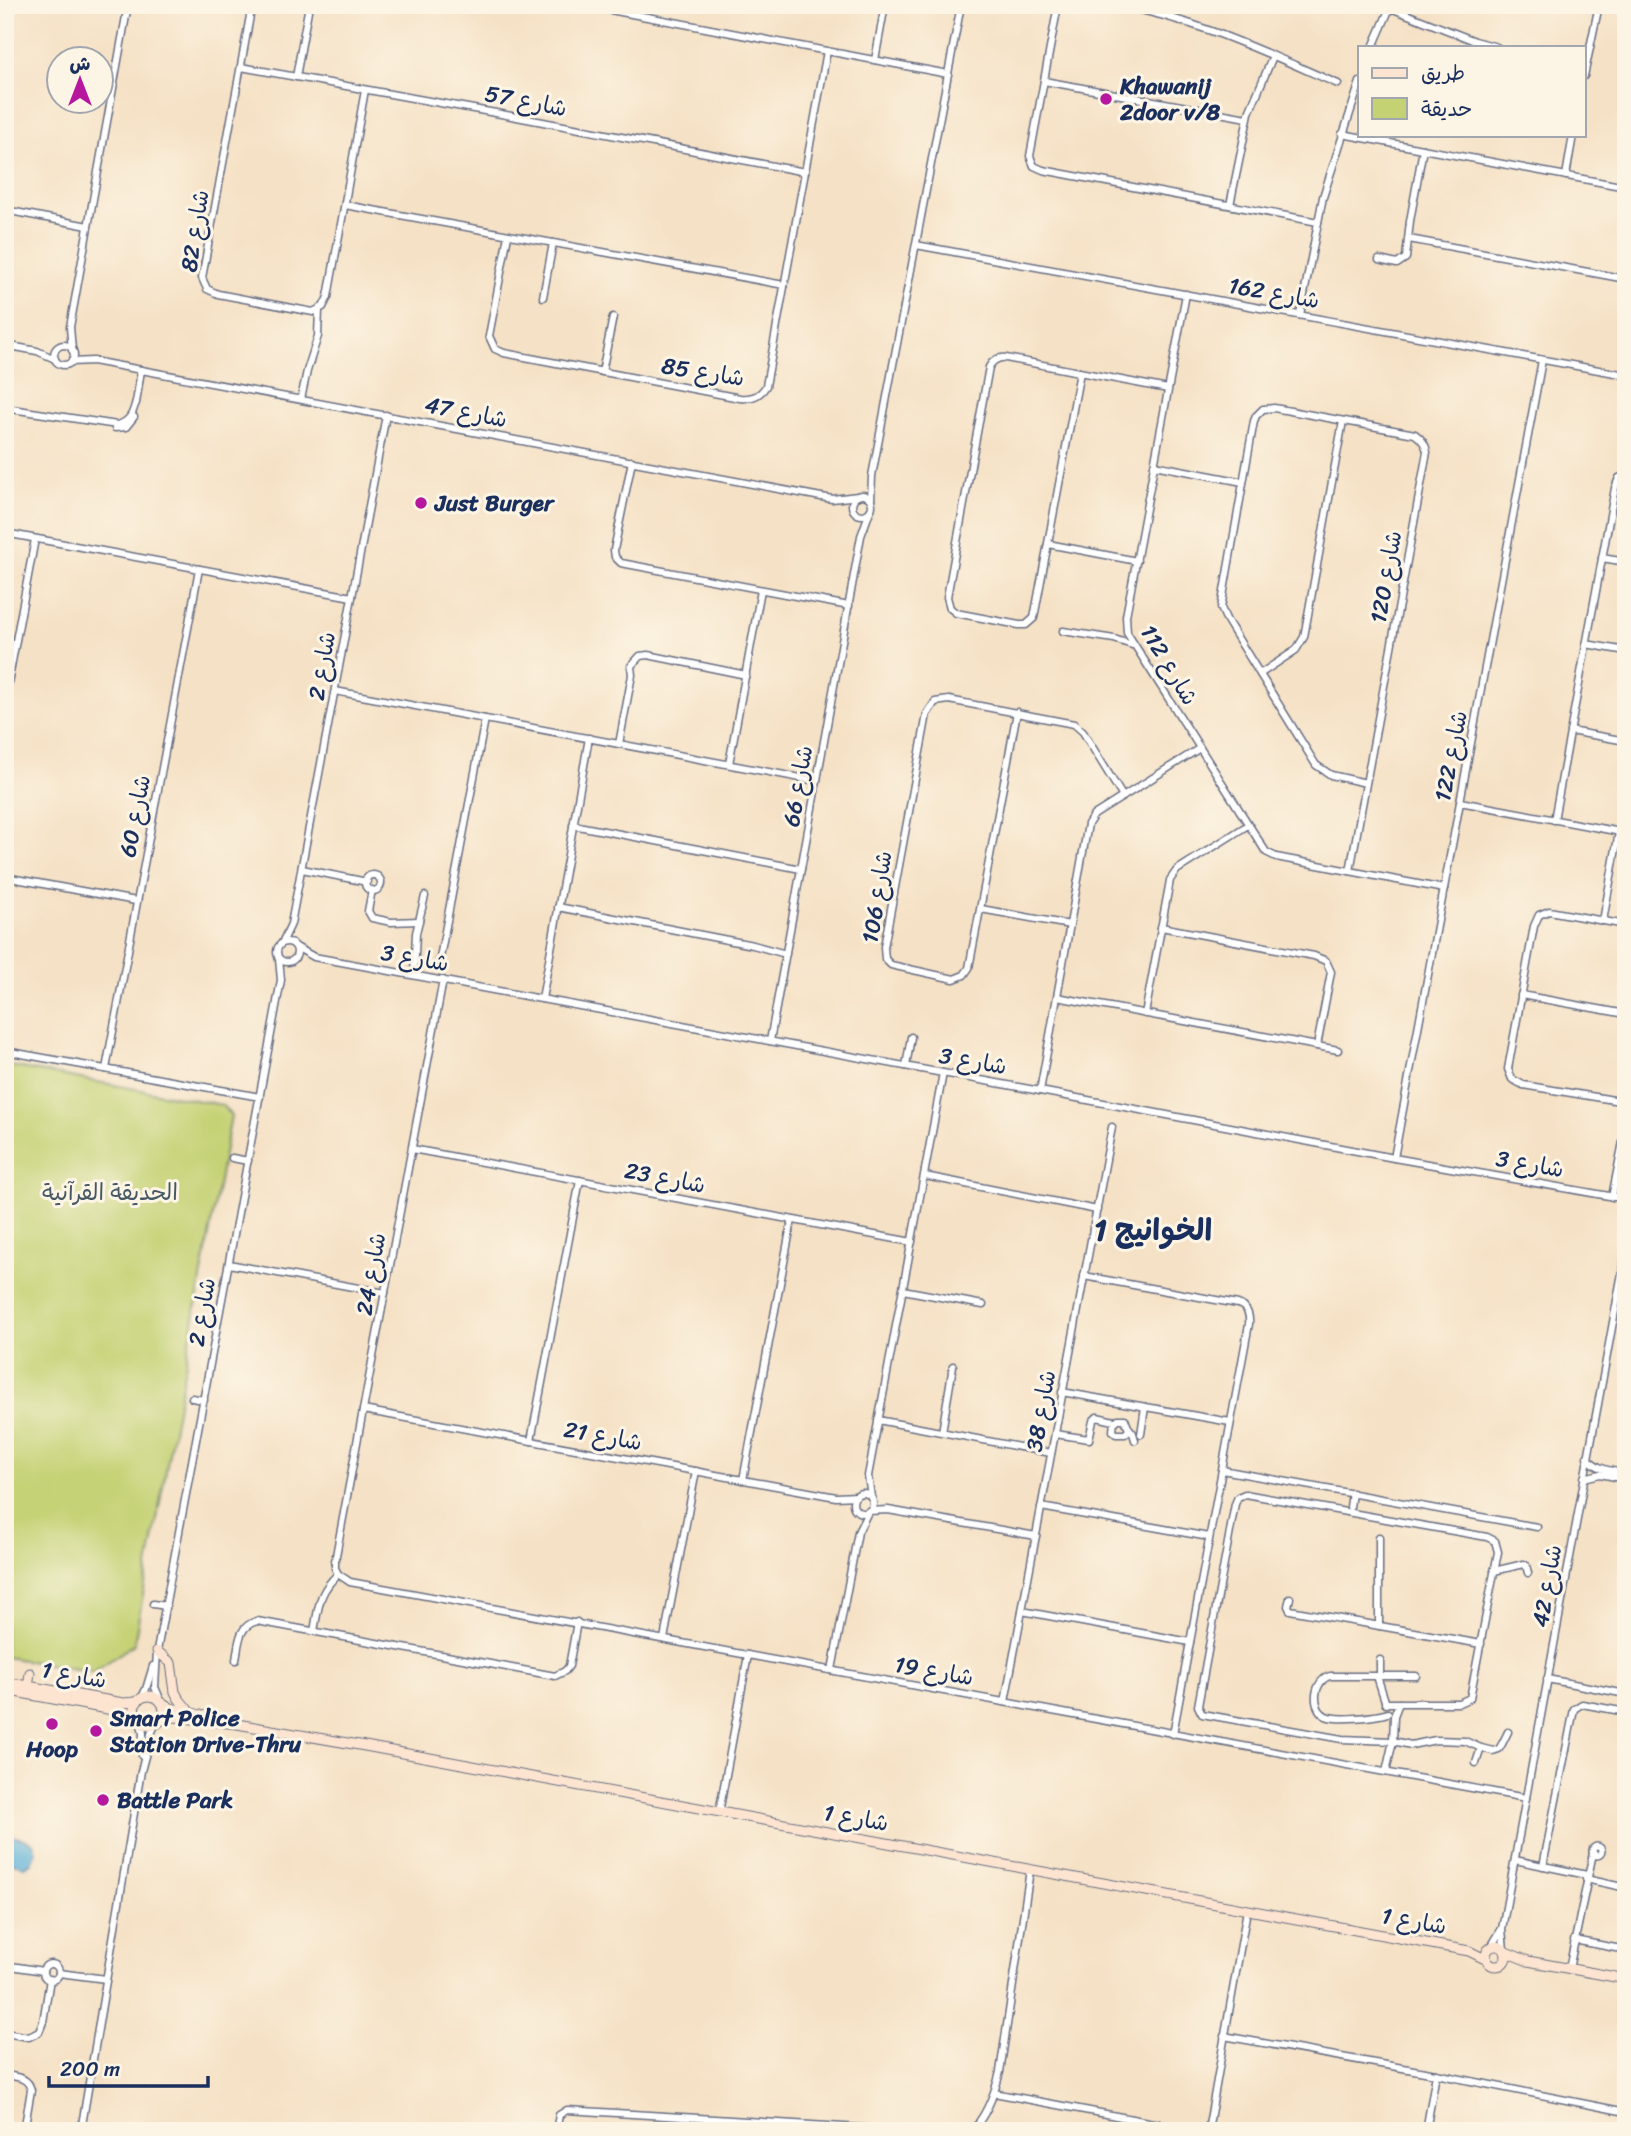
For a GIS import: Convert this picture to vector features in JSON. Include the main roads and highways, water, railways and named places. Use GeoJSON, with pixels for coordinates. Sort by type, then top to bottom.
{"type":"FeatureCollection","features":[{"type":"Feature","properties":{"kind":"water"},"geometry":{"type":"Polygon","coordinates":[[[5,1832],[34,1844],[36,1852],[31,1863],[24,1866],[5,1861],[5,1832]]]}},
{"type":"Feature","properties":{"kind":"place","name":"Khawanij 2door v/8"},"geometry":{"type":"Point","coordinates":[1106,99]}},
{"type":"Feature","properties":{"kind":"place","name":"Just Burger"},"geometry":{"type":"Point","coordinates":[421,503]}},
{"type":"Feature","properties":{"kind":"place","name":"Hoop"},"geometry":{"type":"Point","coordinates":[52,1724]}},
{"type":"Feature","properties":{"kind":"place","name":"Smart Police Station Drive-Thru"},"geometry":{"type":"Point","coordinates":[96,1731]}},
{"type":"Feature","properties":{"kind":"place","name":"Battle Park"},"geometry":{"type":"Point","coordinates":[103,1800]}},
{"type":"Feature","properties":{"kind":"district","name":"الخوانيج 1"},"geometry":{"type":"Point","coordinates":[1153,1230]}},
{"type":"Feature","properties":{"kind":"park label","name":"الحديقة القرآنية"},"geometry":{"type":"Point","coordinates":[110,1192]}}]}
